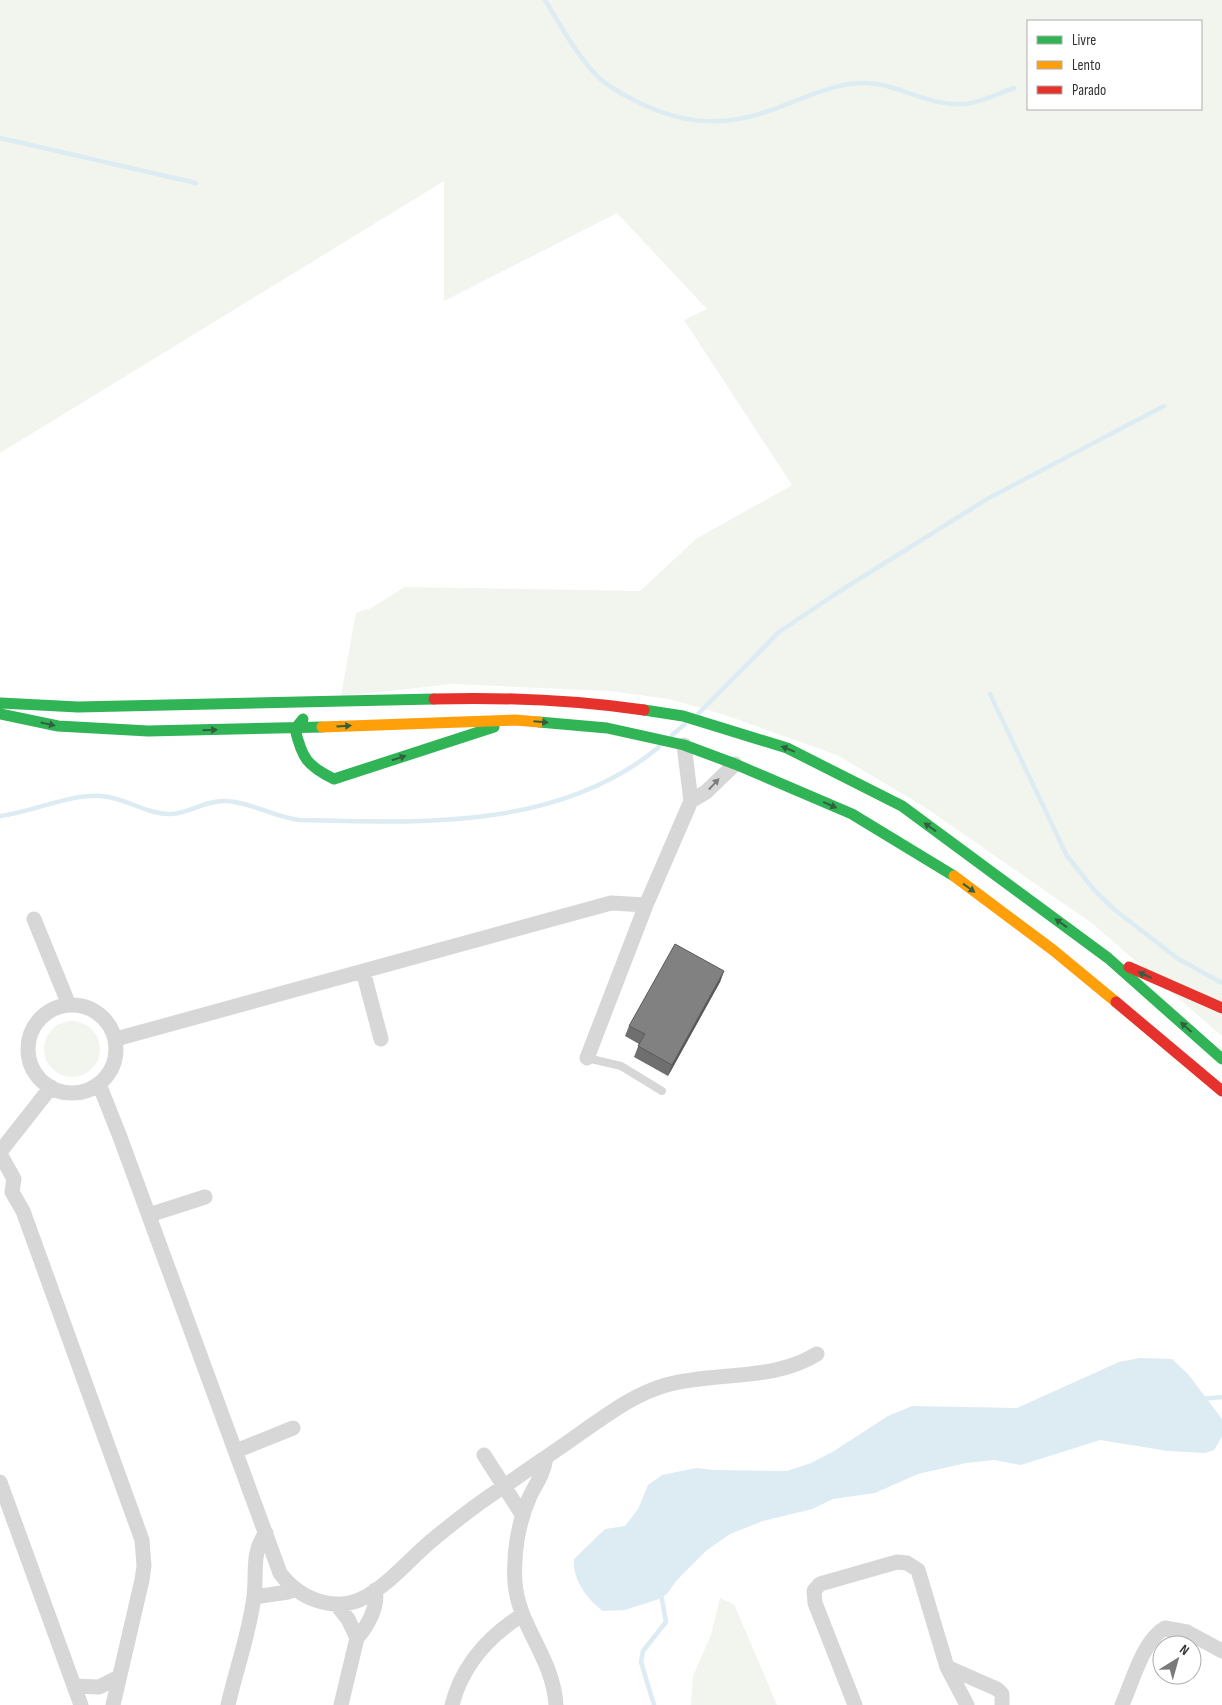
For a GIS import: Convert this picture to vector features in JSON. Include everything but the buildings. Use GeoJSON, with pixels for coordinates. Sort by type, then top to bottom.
{"type":"FeatureCollection","features":[{"type":"Feature","properties":{"kind":"main road"},"geometry":{"type":"LineString","coordinates":[[0,703],[78,707],[235,706],[495,697],[607,705],[683,716],[787,748],[902,806],[1108,958],[1222,1059]]}},
{"type":"Feature","properties":{"kind":"main road"},"geometry":{"type":"LineString","coordinates":[[295,729],[302,720],[399,700]]}},
{"type":"Feature","properties":{"kind":"main road"},"geometry":{"type":"LineString","coordinates":[[0,714],[58,726],[148,731],[295,729],[400,723],[515,720],[606,728],[684,745],[735,764],[852,814],[952,875],[1053,950],[1222,1091]]}},
{"type":"Feature","properties":{"kind":"main road"},"geometry":{"type":"LineString","coordinates":[[295,729],[301,756],[317,771],[334,779],[515,720]]}},
{"type":"Feature","properties":{"kind":"main road"},"geometry":{"type":"LineString","coordinates":[[1108,958],[1222,1008]]}},
{"type":"Feature","properties":{"kind":"main road"},"geometry":{"type":"LineString","coordinates":[[1176,1053],[1222,1086]]}},
{"type":"Feature","properties":{"kind":"street"},"geometry":{"type":"LineString","coordinates":[[587,1058],[646,905],[691,802],[684,745]]}},
{"type":"Feature","properties":{"kind":"street"},"geometry":{"type":"LineString","coordinates":[[691,802],[706,792],[735,764]]}},
{"type":"Feature","properties":{"kind":"street"},"geometry":{"type":"LineString","coordinates":[[116,1039],[610,903],[646,905]]}},
{"type":"Feature","properties":{"kind":"street"},"geometry":{"type":"LineString","coordinates":[[34,919],[69,1005]]}},
{"type":"Feature","properties":{"kind":"street"},"geometry":{"type":"LineString","coordinates":[[363,971],[381,1039]]}},
{"type":"Feature","properties":{"kind":"street"},"geometry":{"type":"LineString","coordinates":[[82,1005],[104,1017],[116,1039],[114,1064],[108,1075],[99,1084],[88,1090],[76,1093],[63,1092],[51,1088],[41,1080],[29,1058],[28,1046],[34,1028],[46,1013],[57,1007],[82,1005]]}},
{"type":"Feature","properties":{"kind":"street"},"geometry":{"type":"LineString","coordinates":[[99,1084],[280,1573],[295,1589],[313,1600],[336,1604],[358,1600],[376,1590],[432,1541],[504,1486],[630,1399],[648,1392],[708,1377],[777,1371],[803,1362],[817,1354]]}},
{"type":"Feature","properties":{"kind":"street"},"geometry":{"type":"LineString","coordinates":[[51,1088],[0,1153],[14,1179],[6,1192],[23,1211],[142,1540],[144,1559],[142,1580],[113,1705]]}},
{"type":"Feature","properties":{"kind":"street"},"geometry":{"type":"LineString","coordinates":[[149,1215],[205,1197]]}},
{"type":"Feature","properties":{"kind":"street"},"geometry":{"type":"LineString","coordinates":[[236,1452],[293,1428]]}},
{"type":"Feature","properties":{"kind":"street"},"geometry":{"type":"LineString","coordinates":[[484,1455],[523,1516]]}},
{"type":"Feature","properties":{"kind":"street"},"geometry":{"type":"LineString","coordinates":[[546,1458],[543,1473],[530,1497],[523,1516],[514,1568],[518,1600],[522,1614],[547,1662],[556,1705]]}},
{"type":"Feature","properties":{"kind":"street"},"geometry":{"type":"LineString","coordinates":[[0,1482],[81,1705]]}},
{"type":"Feature","properties":{"kind":"street"},"geometry":{"type":"LineString","coordinates":[[228,1705],[254,1597],[256,1552],[259,1542],[266,1533]]}},
{"type":"Feature","properties":{"kind":"street"},"geometry":{"type":"LineString","coordinates":[[855,1705],[815,1603],[814,1591],[820,1584],[897,1562],[907,1563],[918,1570],[947,1667],[967,1705]]}},
{"type":"Feature","properties":{"kind":"street"},"geometry":{"type":"LineString","coordinates":[[254,1597],[288,1592],[295,1589]]}},
{"type":"Feature","properties":{"kind":"street"},"geometry":{"type":"LineString","coordinates":[[341,1705],[357,1638],[364,1630],[378,1599],[376,1590]]}},
{"type":"Feature","properties":{"kind":"street"},"geometry":{"type":"LineString","coordinates":[[336,1604],[348,1619],[357,1638]]}},
{"type":"Feature","properties":{"kind":"street"},"geometry":{"type":"LineString","coordinates":[[452,1705],[461,1682],[480,1651],[506,1625],[522,1614]]}},
{"type":"Feature","properties":{"kind":"street"},"geometry":{"type":"LineString","coordinates":[[1122,1705],[1146,1649],[1159,1631],[1171,1628],[1187,1632],[1222,1651]]}},
{"type":"Feature","properties":{"kind":"street"},"geometry":{"type":"LineString","coordinates":[[947,1667],[997,1689],[1002,1694],[1002,1705]]}},
{"type":"Feature","properties":{"kind":"street"},"geometry":{"type":"LineString","coordinates":[[74,1686],[99,1687],[119,1677]]}},
{"type":"Feature","properties":{"kind":"lane"},"geometry":{"type":"LineString","coordinates":[[587,1058],[621,1066],[662,1091]]}},
{"type":"Feature","properties":{"kind":"shaded area"},"geometry":{"type":"Polygon","coordinates":[[[0,0],[1222,0],[1222,1036],[1093,924],[923,806],[837,755],[722,714],[669,699],[609,691],[453,684],[341,696],[356,613],[371,608],[405,587],[640,591],[696,539],[792,485],[684,320],[707,309],[617,213],[444,301],[444,181],[0,453],[0,0]]]}},
{"type":"Feature","properties":{"kind":"shaded area"},"geometry":{"type":"Polygon","coordinates":[[[72,1021],[87,1026],[95,1034],[100,1049],[95,1064],[87,1072],[72,1077],[57,1072],[49,1064],[44,1049],[49,1034],[57,1026],[72,1021]]]}},
{"type":"Feature","properties":{"kind":"shaded area"},"geometry":{"type":"Polygon","coordinates":[[[1140,1358],[1172,1359],[1188,1374],[1222,1419],[1222,1437],[1214,1450],[1205,1453],[1168,1451],[1100,1440],[1021,1465],[994,1460],[966,1463],[918,1474],[875,1493],[833,1499],[812,1509],[763,1521],[730,1534],[707,1550],[676,1581],[667,1594],[659,1599],[625,1610],[603,1611],[586,1595],[575,1574],[574,1559],[605,1529],[625,1526],[638,1509],[648,1485],[662,1475],[696,1468],[787,1471],[811,1463],[834,1451],[888,1416],[912,1406],[1017,1408],[1119,1362],[1140,1358]]]}},
{"type":"Feature","properties":{"kind":"shaded area"},"geometry":{"type":"Polygon","coordinates":[[[720,1598],[734,1604],[777,1705],[691,1705],[693,1676],[711,1635],[720,1598]]]}},
{"type":"Feature","properties":{"kind":"waterway"},"geometry":{"type":"LineString","coordinates":[[545,0],[576,51],[599,78],[634,100],[667,114],[683,118],[715,121],[748,117],[826,90],[851,84],[877,84],[926,99],[951,104],[976,102],[1014,88]]}},
{"type":"Feature","properties":{"kind":"waterway"},"geometry":{"type":"LineString","coordinates":[[0,138],[196,183]]}},
{"type":"Feature","properties":{"kind":"waterway"},"geometry":{"type":"LineString","coordinates":[[697,715],[779,632],[840,591],[987,499],[1164,406]]}},
{"type":"Feature","properties":{"kind":"waterway"},"geometry":{"type":"LineString","coordinates":[[990,694],[1067,856],[1095,891],[1115,910],[1177,958],[1222,983]]}},
{"type":"Feature","properties":{"kind":"waterway"},"geometry":{"type":"LineString","coordinates":[[672,735],[685,724]]}},
{"type":"Feature","properties":{"kind":"waterway"},"geometry":{"type":"LineString","coordinates":[[0,816],[63,800],[89,796],[119,799],[162,814],[178,813],[212,802],[226,801],[245,804],[291,819],[300,820],[393,822],[487,816],[533,807],[578,794],[620,774],[659,747]]}},
{"type":"Feature","properties":{"kind":"waterway"},"geometry":{"type":"LineString","coordinates":[[1201,1399],[1222,1397]]}},
{"type":"Feature","properties":{"kind":"waterway"},"geometry":{"type":"LineString","coordinates":[[654,1705],[641,1662],[643,1651],[666,1622],[661,1594]]}},
{"type":"Feature","properties":{"kind":"traffic: fast"},"geometry":{"type":"LineString","coordinates":[[1,703],[78,707],[434,699]]}},
{"type":"Feature","properties":{"kind":"traffic: fast"},"geometry":{"type":"LineString","coordinates":[[644,710],[683,716],[787,748],[902,806],[1108,958],[1222,1059]]}},
{"type":"Feature","properties":{"kind":"traffic: fast"},"geometry":{"type":"LineString","coordinates":[[0,714],[58,726],[148,731],[322,727]]}},
{"type":"Feature","properties":{"kind":"traffic: fast"},"geometry":{"type":"LineString","coordinates":[[303,719],[295,729],[303,754],[318,770],[334,779],[494,727]]}},
{"type":"Feature","properties":{"kind":"traffic: fast"},"geometry":{"type":"LineString","coordinates":[[539,722],[607,728],[684,745],[735,764],[852,814],[954,876]]}},
{"type":"Feature","properties":{"kind":"traffic: slow"},"geometry":{"type":"LineString","coordinates":[[322,727],[515,720],[539,722]]}},
{"type":"Feature","properties":{"kind":"traffic: slow"},"geometry":{"type":"LineString","coordinates":[[954,876],[1053,950],[1116,1002]]}},
{"type":"Feature","properties":{"kind":"traffic: jam"},"geometry":{"type":"LineString","coordinates":[[434,699],[539,700],[644,710]]}},
{"type":"Feature","properties":{"kind":"traffic: jam"},"geometry":{"type":"LineString","coordinates":[[1129,967],[1222,1008]]}},
{"type":"Feature","properties":{"kind":"traffic: jam"},"geometry":{"type":"LineString","coordinates":[[1116,1002],[1222,1091]]}}]}
